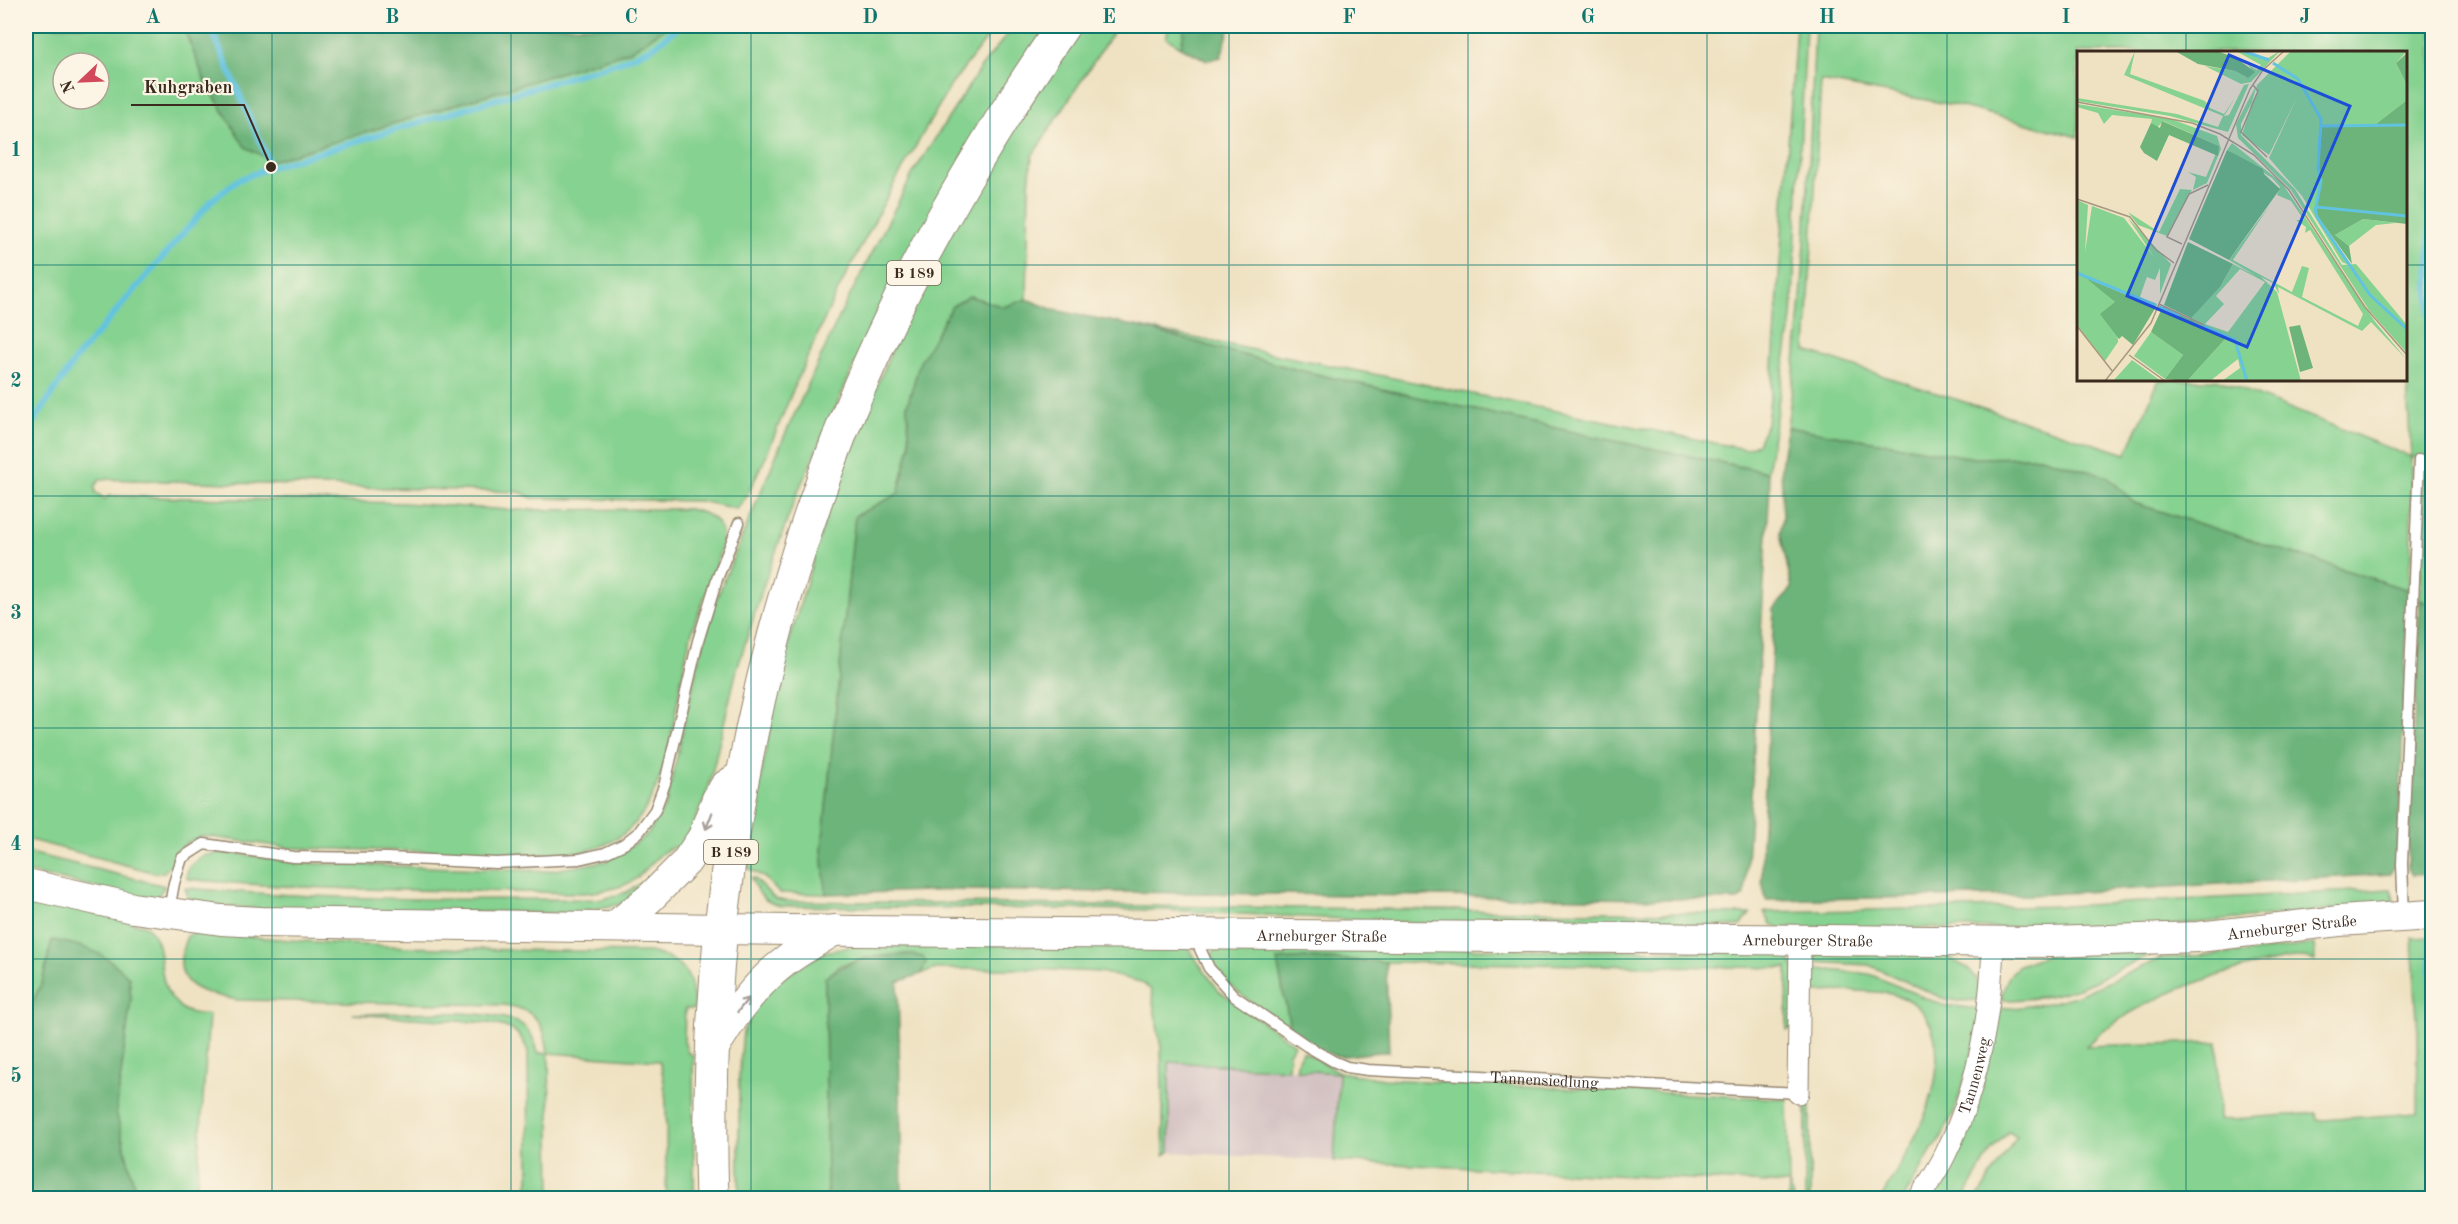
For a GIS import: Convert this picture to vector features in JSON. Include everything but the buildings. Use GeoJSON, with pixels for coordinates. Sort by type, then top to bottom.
{"type":"FeatureCollection","features":[{"type":"Feature","properties":{"kind":"main road","name":"B 189"},"geometry":{"type":"LineString","coordinates":[[712,1198],[711,1053],[715,974],[742,776],[756,707],[787,589],[841,432],[900,300],[946,211],[1000,120],[1063,26]]}},
{"type":"Feature","properties":{"kind":"main road"},"geometry":{"type":"LineString","coordinates":[[614,927],[650,898],[686,862],[703,837],[717,799],[725,786],[742,776]]}},
{"type":"Feature","properties":{"kind":"main road","name":"Arneburger Straße"},"geometry":{"type":"LineString","coordinates":[[26,884],[97,901],[168,914],[261,922],[721,929],[1993,943],[2132,941],[2198,937],[2339,921],[2417,916]]}},
{"type":"Feature","properties":{"kind":"main road"},"geometry":{"type":"LineString","coordinates":[[711,1053],[730,1022],[762,982],[787,960],[835,930]]}},
{"type":"Feature","properties":{"kind":"street","name":"Tannensiedlung"},"geometry":{"type":"LineString","coordinates":[[1798,1093],[1800,940]]}},
{"type":"Feature","properties":{"kind":"street","name":"Tannenweg"},"geometry":{"type":"LineString","coordinates":[[1919,1198],[1945,1155],[1972,1089],[1986,1028],[1993,943]]}},
{"type":"Feature","properties":{"kind":"lane"},"geometry":{"type":"LineString","coordinates":[[2417,916],[2402,864],[2419,459]]}},
{"type":"Feature","properties":{"kind":"lane"},"geometry":{"type":"LineString","coordinates":[[168,914],[182,858],[204,844],[293,857],[496,863],[579,859],[605,853],[624,844],[639,832],[655,810],[665,783],[698,641],[717,579],[739,523]]}},
{"type":"Feature","properties":{"kind":"lane","name":"Tannensiedlung"},"geometry":{"type":"LineString","coordinates":[[1189,933],[1209,968],[1234,996],[1307,1046],[1347,1067],[1798,1093]]}},
{"type":"Feature","properties":{"kind":"shaded area"},"geometry":{"type":"Polygon","coordinates":[[[1169,1062],[1339,1072],[1334,1161],[1169,1152],[1169,1062]]]}},
{"type":"Feature","properties":{"kind":"green space"},"geometry":{"type":"Polygon","coordinates":[[[26,26],[183,26],[205,81],[272,161],[630,51],[668,26],[996,26],[951,85],[894,184],[834,298],[764,461],[746,497],[737,509],[700,501],[532,498],[520,492],[100,479],[95,486],[95,492],[105,499],[109,496],[403,503],[510,510],[688,509],[710,516],[718,523],[722,534],[720,552],[688,648],[673,728],[659,780],[636,822],[613,841],[568,855],[290,848],[204,836],[188,842],[174,854],[172,864],[164,872],[156,873],[26,839],[26,26]]]}},
{"type":"Feature","properties":{"kind":"green space"},"geometry":{"type":"Polygon","coordinates":[[[183,26],[668,26],[630,51],[272,161],[245,147],[205,81],[183,26]]]}},
{"type":"Feature","properties":{"kind":"green space"},"geometry":{"type":"Polygon","coordinates":[[[1014,26],[1049,26],[854,366],[796,496],[764,584],[737,669],[707,794],[681,851],[677,847],[664,852],[629,883],[606,890],[583,893],[385,890],[187,879],[187,872],[191,865],[202,856],[226,852],[300,863],[548,871],[606,861],[638,842],[649,832],[666,805],[699,658],[715,602],[783,439],[841,313],[913,173],[981,67],[1014,26]]]}},
{"type":"Feature","properties":{"kind":"green space"},"geometry":{"type":"Polygon","coordinates":[[[1078,26],[1117,26],[1032,156],[1029,186],[1027,299],[1004,307],[969,296],[920,362],[907,406],[910,446],[898,494],[855,516],[822,848],[826,894],[779,893],[765,878],[748,868],[748,848],[780,672],[838,477],[911,305],[995,152],[1078,26]]]}},
{"type":"Feature","properties":{"kind":"green space"},"geometry":{"type":"Polygon","coordinates":[[[1169,26],[1185,26],[1181,47],[1166,38],[1169,26]]]}},
{"type":"Feature","properties":{"kind":"green space"},"geometry":{"type":"Polygon","coordinates":[[[1185,26],[1230,26],[1221,57],[1206,60],[1181,47],[1185,26]]]}},
{"type":"Feature","properties":{"kind":"green space"},"geometry":{"type":"Polygon","coordinates":[[[1796,26],[1806,26],[1792,318],[1767,472],[1600,438],[1298,370],[1140,327],[1745,449],[1758,444],[1767,423],[1772,382],[1796,26]]]}},
{"type":"Feature","properties":{"kind":"green space"},"geometry":{"type":"Polygon","coordinates":[[[1815,26],[2432,26],[2432,605],[2420,599],[2424,466],[2417,457],[2411,458],[2411,555],[2408,590],[2134,503],[2108,477],[2040,457],[1974,458],[1787,427],[1799,327],[1809,177],[1815,26]]]}},
{"type":"Feature","properties":{"kind":"green space"},"geometry":{"type":"Polygon","coordinates":[[[969,296],[1004,307],[1027,299],[1054,310],[1140,327],[1298,370],[1600,438],[1767,472],[1770,485],[1745,895],[1738,900],[961,890],[826,894],[822,849],[855,516],[898,494],[910,446],[907,406],[920,362],[952,306],[969,296]]]}},
{"type":"Feature","properties":{"kind":"green space"},"geometry":{"type":"Polygon","coordinates":[[[1787,427],[1974,458],[2040,457],[2108,477],[2134,503],[2408,590],[2398,860],[2391,874],[2031,895],[1766,900],[1762,882],[1762,844],[1774,609],[1792,588],[1780,533],[1783,518],[1781,466],[1787,427]]]}},
{"type":"Feature","properties":{"kind":"green space"},"geometry":{"type":"Polygon","coordinates":[[[2420,599],[2432,605],[2432,874],[2412,875],[2408,868],[2408,847],[2420,599]]]}},
{"type":"Feature","properties":{"kind":"green space"},"geometry":{"type":"Polygon","coordinates":[[[26,852],[165,886],[158,896],[150,899],[26,872],[26,852]]]}},
{"type":"Feature","properties":{"kind":"green space"},"geometry":{"type":"Polygon","coordinates":[[[671,859],[622,904],[571,913],[276,910],[199,905],[189,899],[185,888],[341,897],[603,899],[627,892],[671,859]]]}},
{"type":"Feature","properties":{"kind":"green space"},"geometry":{"type":"Polygon","coordinates":[[[751,878],[754,878],[775,899],[785,901],[1750,914],[1740,926],[1421,923],[1163,910],[781,906],[770,903],[762,897],[751,878]]]}},
{"type":"Feature","properties":{"kind":"green space"},"geometry":{"type":"Polygon","coordinates":[[[2391,889],[2395,904],[2143,928],[1779,928],[1771,924],[1764,912],[2066,906],[2391,889]]]}},
{"type":"Feature","properties":{"kind":"green space"},"geometry":{"type":"Polygon","coordinates":[[[26,896],[146,926],[157,943],[164,984],[168,993],[185,1010],[209,1015],[196,1198],[137,1198],[116,1112],[131,999],[129,977],[52,940],[42,983],[26,1014],[26,966],[29,936],[26,930],[26,896]]]}},
{"type":"Feature","properties":{"kind":"green space"},"geometry":{"type":"Polygon","coordinates":[[[199,931],[368,945],[649,952],[671,959],[689,977],[693,997],[694,1009],[685,1009],[684,1041],[688,1053],[693,1055],[694,1198],[667,1198],[665,1092],[659,1061],[549,1053],[551,1198],[526,1198],[529,1178],[528,1051],[521,1038],[513,1030],[488,1023],[352,1014],[463,1013],[504,1018],[526,1028],[534,1040],[538,1053],[548,1053],[541,1025],[530,1014],[503,1005],[237,1000],[210,994],[190,984],[181,966],[187,936],[199,931]]]}},
{"type":"Feature","properties":{"kind":"green space"},"geometry":{"type":"Polygon","coordinates":[[[2432,937],[2432,1198],[1977,1198],[2017,1136],[2009,1131],[1991,1151],[1964,1198],[1931,1198],[1982,1084],[1994,1040],[1999,1008],[2049,1003],[2076,996],[2162,958],[2254,952],[2314,944],[2315,961],[2302,958],[2281,960],[2191,984],[2146,1004],[2104,1030],[2086,1046],[2218,1042],[2219,1120],[2316,1113],[2317,1119],[2322,1120],[2417,1113],[2418,1033],[2412,938],[2432,937]]]}},
{"type":"Feature","properties":{"kind":"green space"},"geometry":{"type":"Polygon","coordinates":[[[52,940],[94,951],[129,977],[131,999],[116,1112],[137,1198],[26,1198],[26,1014],[42,983],[52,940]]]}},
{"type":"Feature","properties":{"kind":"green space"},"geometry":{"type":"Polygon","coordinates":[[[864,944],[1187,947],[1219,991],[1294,1044],[1289,1053],[1288,1069],[1169,1062],[1169,1152],[1164,1155],[1161,1048],[1151,990],[1141,982],[1100,972],[1028,969],[936,969],[921,974],[926,963],[908,954],[866,958],[841,965],[825,978],[827,1198],[739,1198],[739,1076],[743,1032],[757,1004],[771,985],[824,952],[864,944]]]}},
{"type":"Feature","properties":{"kind":"green space"},"geometry":{"type":"Polygon","coordinates":[[[1220,946],[1785,952],[1795,969],[1792,1028],[1787,1030],[1787,968],[1386,962],[1307,958],[1277,961],[1290,1027],[1243,996],[1220,975],[1213,965],[1211,955],[1220,946]]]}},
{"type":"Feature","properties":{"kind":"green space"},"geometry":{"type":"Polygon","coordinates":[[[2163,951],[2072,990],[2037,998],[2001,1000],[2007,981],[2016,968],[2039,958],[2049,955],[2163,951]]]}},
{"type":"Feature","properties":{"kind":"green space"},"geometry":{"type":"Polygon","coordinates":[[[1821,952],[1944,955],[1969,969],[1977,979],[1981,1000],[1958,1001],[1942,998],[1869,965],[1810,962],[1821,952]]]}},
{"type":"Feature","properties":{"kind":"green space"},"geometry":{"type":"Polygon","coordinates":[[[908,954],[923,957],[926,963],[921,974],[898,982],[902,1198],[827,1198],[825,978],[845,965],[864,959],[908,954]]]}},
{"type":"Feature","properties":{"kind":"green space"},"geometry":{"type":"Polygon","coordinates":[[[1307,958],[1386,962],[1389,1052],[1337,1056],[1316,1047],[1290,1027],[1277,960],[1307,958]]]}},
{"type":"Feature","properties":{"kind":"green space"},"geometry":{"type":"Polygon","coordinates":[[[1808,968],[1869,974],[1942,1005],[1981,1009],[1978,1034],[1955,1110],[1904,1198],[1881,1198],[1914,1139],[1932,1095],[1937,1051],[1932,1029],[1928,1020],[1915,1005],[1896,995],[1859,991],[1811,992],[1810,1086],[1805,1086],[1808,968]]]}},
{"type":"Feature","properties":{"kind":"green space"},"geometry":{"type":"Polygon","coordinates":[[[1303,1051],[1339,1072],[1384,1079],[1787,1099],[1789,1184],[1334,1161],[1339,1073],[1296,1070],[1298,1059],[1303,1051]]]}},
{"type":"Feature","properties":{"kind":"green space"},"geometry":{"type":"Polygon","coordinates":[[[1806,1095],[1810,1095],[1810,1198],[1805,1198],[1806,1095]]]}},
{"type":"Feature","properties":{"kind":"green space"},"geometry":{"type":"Polygon","coordinates":[[[1789,1184],[1793,1198],[1788,1198],[1789,1184]]]}},
{"type":"Feature","properties":{"kind":"waterway"},"geometry":{"type":"LineString","coordinates":[[210,26],[271,167]]}},
{"type":"Feature","properties":{"kind":"waterway"},"geometry":{"type":"LineString","coordinates":[[26,433],[77,357],[212,200],[238,180],[271,167],[619,62],[650,49],[680,26]]}},
{"type":"Feature","properties":{"kind":"waterway"},"geometry":{"type":"LineString","coordinates":[[2431,907],[2429,220],[2432,160]]}},
{"type":"Feature","properties":{"kind":"waterway"},"geometry":{"type":"LineString","coordinates":[[2431,923],[2431,1198]]}},
{"type":"Feature","properties":{"kind":"place","name":"Kuhgraben"},"geometry":{"type":"Point","coordinates":[271,167]}}]}
